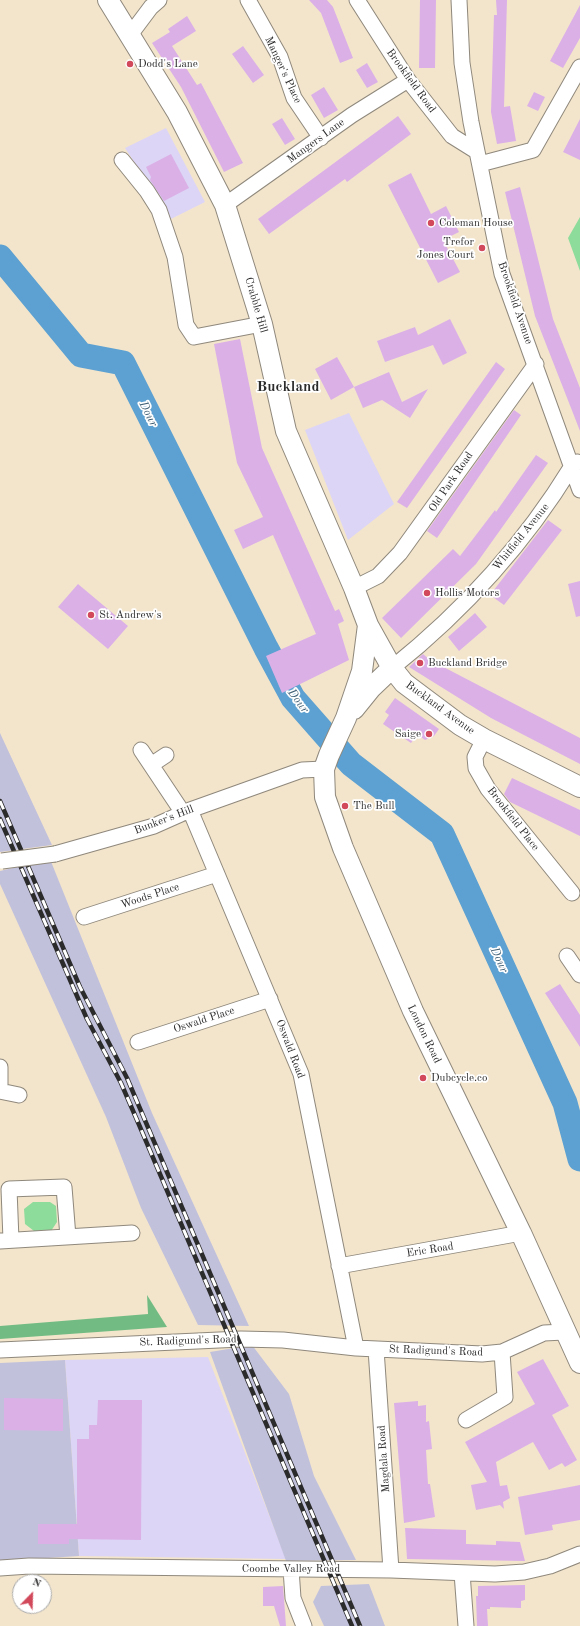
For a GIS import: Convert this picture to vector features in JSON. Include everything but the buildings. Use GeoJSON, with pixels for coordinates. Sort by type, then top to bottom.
{"type":"FeatureCollection","features":[{"type":"Feature","properties":{"kind":"main road","name":"Crabble Hill"},"geometry":{"type":"LineString","coordinates":[[108,0],[177,112],[225,205],[262,324],[286,431],[354,588],[368,625]]}},
{"type":"Feature","properties":{"kind":"main road","name":"Buckland Avenue"},"geometry":{"type":"LineString","coordinates":[[368,625],[392,668],[404,683],[460,725],[484,739],[580,787]]}},
{"type":"Feature","properties":{"kind":"main road","name":"London Road"},"geometry":{"type":"LineString","coordinates":[[368,625],[362,671],[346,718],[326,762],[325,797],[355,877],[413,1011],[521,1233],[564,1332],[580,1363]]}},
{"type":"Feature","properties":{"kind":"main road","name":"London Road"},"geometry":{"type":"LineString","coordinates":[[346,718],[371,688],[392,668]]}},
{"type":"Feature","properties":{"kind":"street"},"geometry":{"type":"LineString","coordinates":[[130,35],[151,7],[159,0]]}},
{"type":"Feature","properties":{"kind":"street","name":"Manger's Place"},"geometry":{"type":"LineString","coordinates":[[248,0],[280,57],[294,98],[321,138]]}},
{"type":"Feature","properties":{"kind":"street","name":"Brookfield Road"},"geometry":{"type":"LineString","coordinates":[[357,0],[408,80],[452,136],[478,158]]}},
{"type":"Feature","properties":{"kind":"street","name":"Brookfield Avenue"},"geometry":{"type":"LineString","coordinates":[[459,0],[462,63],[478,158],[502,274],[576,463],[580,490]]}},
{"type":"Feature","properties":{"kind":"street"},"geometry":{"type":"LineString","coordinates":[[478,158],[533,150],[580,67]]}},
{"type":"Feature","properties":{"kind":"street","name":"Mangers Lane"},"geometry":{"type":"LineString","coordinates":[[225,205],[352,115],[408,80]]}},
{"type":"Feature","properties":{"kind":"street"},"geometry":{"type":"LineString","coordinates":[[122,160],[147,191],[158,210],[175,257],[186,325],[194,337],[262,324]]}},
{"type":"Feature","properties":{"kind":"street","name":"Old Park Road"},"geometry":{"type":"LineString","coordinates":[[354,588],[378,576],[400,553],[536,364]]}},
{"type":"Feature","properties":{"kind":"street","name":"Whitfield Avenue"},"geometry":{"type":"LineString","coordinates":[[392,668],[457,610],[489,576],[549,504],[576,463]]}},
{"type":"Feature","properties":{"kind":"street","name":"Brookfield Place"},"geometry":{"type":"LineString","coordinates":[[484,739],[475,758],[476,768],[488,789],[572,893]]}},
{"type":"Feature","properties":{"kind":"street","name":"Oswald Road"},"geometry":{"type":"LineString","coordinates":[[141,750],[187,812],[217,874],[301,1074],[356,1348]]}},
{"type":"Feature","properties":{"kind":"street"},"geometry":{"type":"LineString","coordinates":[[151,765],[166,755]]}},
{"type":"Feature","properties":{"kind":"street","name":"Bunker's Hill"},"geometry":{"type":"LineString","coordinates":[[1,861],[55,854],[154,826],[187,812],[326,762]]}},
{"type":"Feature","properties":{"kind":"street","name":"Woods Place"},"geometry":{"type":"LineString","coordinates":[[84,917],[217,874]]}},
{"type":"Feature","properties":{"kind":"street"},"geometry":{"type":"LineString","coordinates":[[567,956],[580,975]]}},
{"type":"Feature","properties":{"kind":"street","name":"Oswald Place"},"geometry":{"type":"LineString","coordinates":[[138,1042],[270,999]]}},
{"type":"Feature","properties":{"kind":"street"},"geometry":{"type":"LineString","coordinates":[[0,1067],[0,1085]]}},
{"type":"Feature","properties":{"kind":"street"},"geometry":{"type":"LineString","coordinates":[[0,1091],[19,1095]]}},
{"type":"Feature","properties":{"kind":"street"},"geometry":{"type":"LineString","coordinates":[[68,1237],[64,1187],[8,1189],[6,1240],[68,1237],[132,1233]]}},
{"type":"Feature","properties":{"kind":"street","name":"Eric Road"},"geometry":{"type":"LineString","coordinates":[[340,1266],[521,1233]]}},
{"type":"Feature","properties":{"kind":"street","name":"St Radigund's Road"},"geometry":{"type":"LineString","coordinates":[[376,1349],[460,1354],[502,1352],[544,1333],[564,1332]]}},
{"type":"Feature","properties":{"kind":"street","name":"St. Radigund's Road"},"geometry":{"type":"LineString","coordinates":[[0,1350],[234,1339],[283,1340],[376,1349]]}},
{"type":"Feature","properties":{"kind":"street","name":"Magdala Road"},"geometry":{"type":"LineString","coordinates":[[376,1349],[391,1570]]}},
{"type":"Feature","properties":{"kind":"street"},"geometry":{"type":"LineString","coordinates":[[466,1420],[505,1397],[502,1352]]}},
{"type":"Feature","properties":{"kind":"street","name":"Coombe Valley Road"},"geometry":{"type":"LineString","coordinates":[[0,1568],[29,1566],[391,1570],[462,1573],[524,1572],[550,1566],[580,1554]]}},
{"type":"Feature","properties":{"kind":"street"},"geometry":{"type":"LineString","coordinates":[[291,1569],[294,1598],[304,1626]]}},
{"type":"Feature","properties":{"kind":"street"},"geometry":{"type":"LineString","coordinates":[[462,1573],[466,1626]]}},
{"type":"Feature","properties":{"kind":"shaded area"},"geometry":{"type":"Polygon","coordinates":[[[166,128],[205,202],[171,219],[125,148],[166,128]]]}},
{"type":"Feature","properties":{"kind":"shaded area"},"geometry":{"type":"Polygon","coordinates":[[[349,413],[394,504],[348,540],[305,430],[349,413]]]}},
{"type":"Feature","properties":{"kind":"shaded area"},"geometry":{"type":"Polygon","coordinates":[[[0,733],[52,845],[0,852],[0,733]]]}},
{"type":"Feature","properties":{"kind":"shaded area"},"geometry":{"type":"Polygon","coordinates":[[[50,859],[152,1113],[249,1326],[198,1325],[141,1208],[106,1117],[0,884],[0,871],[50,859]]]}},
{"type":"Feature","properties":{"kind":"shaded area"},"geometry":{"type":"Polygon","coordinates":[[[252,1345],[289,1394],[314,1476],[356,1560],[286,1561],[210,1352],[252,1345]]]}},
{"type":"Feature","properties":{"kind":"shaded area"},"geometry":{"type":"Polygon","coordinates":[[[208,1357],[286,1559],[79,1556],[65,1360],[208,1357]]]}},
{"type":"Feature","properties":{"kind":"shaded area"},"geometry":{"type":"Polygon","coordinates":[[[65,1360],[79,1556],[0,1561],[0,1363],[65,1360]]]}},
{"type":"Feature","properties":{"kind":"shaded area"},"geometry":{"type":"Polygon","coordinates":[[[369,1584],[385,1626],[324,1626],[313,1602],[321,1586],[369,1584]]]}},
{"type":"Feature","properties":{"kind":"green space"},"geometry":{"type":"Polygon","coordinates":[[[580,217],[580,271],[568,238],[580,217]]]}},
{"type":"Feature","properties":{"kind":"green space"},"geometry":{"type":"Polygon","coordinates":[[[33,1202],[50,1202],[56,1206],[57,1222],[51,1231],[34,1231],[25,1224],[24,1209],[33,1202]]]}},
{"type":"Feature","properties":{"kind":"green space"},"geometry":{"type":"Polygon","coordinates":[[[147,1295],[167,1327],[0,1339],[0,1326],[148,1314],[147,1295]]]}},
{"type":"Feature","properties":{"kind":"waterway","name":"Dour"},"geometry":{"type":"LineString","coordinates":[[0,257],[81,355],[123,363],[266,648],[293,698],[351,764],[442,834],[565,1103],[580,1159]]}},
{"type":"Feature","properties":{"kind":"railway"},"geometry":{"type":"LineString","coordinates":[[0,801],[80,987],[127,1078],[360,1626]]}},
{"type":"Feature","properties":{"kind":"railway"},"geometry":{"type":"LineString","coordinates":[[0,819],[87,1019],[121,1083],[352,1626]]}},
{"type":"Feature","properties":{"kind":"place","name":"Dodd's Lane"},"geometry":{"type":"Point","coordinates":[130,64]}},
{"type":"Feature","properties":{"kind":"place","name":"Coleman House"},"geometry":{"type":"Point","coordinates":[431,223]}},
{"type":"Feature","properties":{"kind":"place","name":"Trefor Jones Court"},"geometry":{"type":"Point","coordinates":[482,248]}},
{"type":"Feature","properties":{"kind":"place","name":"Hollis Motors"},"geometry":{"type":"Point","coordinates":[427,593]}},
{"type":"Feature","properties":{"kind":"place","name":"St. Andrew's"},"geometry":{"type":"Point","coordinates":[91,615]}},
{"type":"Feature","properties":{"kind":"place","name":"Buckland Bridge"},"geometry":{"type":"Point","coordinates":[420,663]}},
{"type":"Feature","properties":{"kind":"place","name":"Saige"},"geometry":{"type":"Point","coordinates":[429,734]}},
{"type":"Feature","properties":{"kind":"place","name":"The Bull"},"geometry":{"type":"Point","coordinates":[345,806]}},
{"type":"Feature","properties":{"kind":"place","name":"Dubcycle.co"},"geometry":{"type":"Point","coordinates":[423,1078]}},
{"type":"Feature","properties":{"kind":"district","name":"Buckland"},"geometry":{"type":"Point","coordinates":[288,387]}}]}
